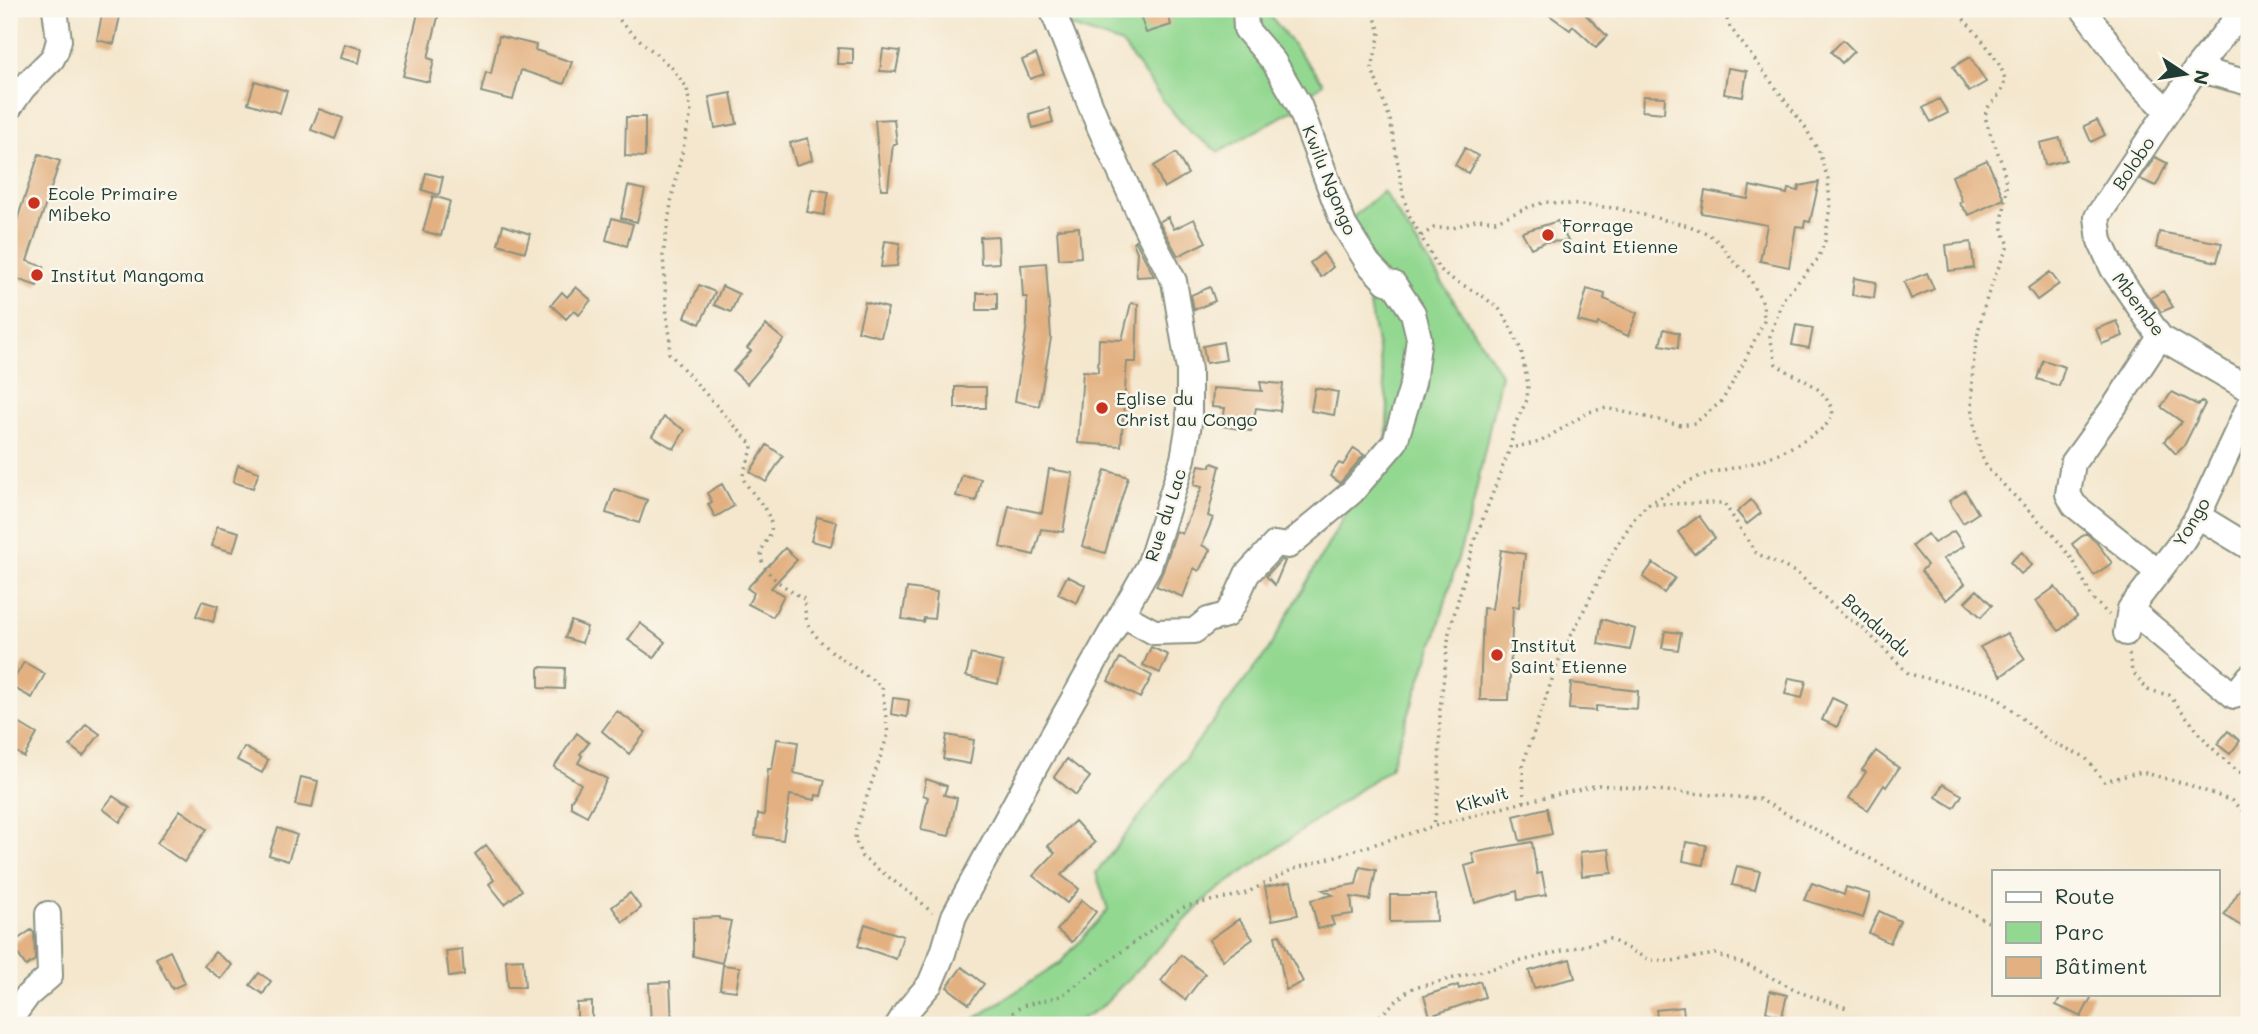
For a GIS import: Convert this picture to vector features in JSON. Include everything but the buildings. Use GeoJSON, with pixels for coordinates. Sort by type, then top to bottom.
{"type":"FeatureCollection","features":[{"type":"Feature","properties":{"kind":"street"},"geometry":{"type":"LineString","coordinates":[[9,108],[16,85],[52,59],[56,51],[59,40],[54,9]]}},
{"type":"Feature","properties":{"kind":"street","name":"Rue du Lac"},"geometry":{"type":"LineString","coordinates":[[898,1025],[930,984],[943,953],[949,929],[1036,765],[1149,566],[1182,459],[1189,423],[1189,370],[1174,281],[1099,126],[1052,9]]}},
{"type":"Feature","properties":{"kind":"street","name":"Kwilu Ngongo"},"geometry":{"type":"LineString","coordinates":[[1123,615],[1154,632],[1194,631],[1208,620],[1226,615],[1247,574],[1263,556],[1275,544],[1288,546],[1352,492],[1395,442],[1413,383],[1419,338],[1413,313],[1394,284],[1386,282],[1368,263],[1344,225],[1299,104],[1274,62],[1247,29],[1245,9]]}},
{"type":"Feature","properties":{"kind":"street"},"geometry":{"type":"LineString","coordinates":[[2083,9],[2135,79],[2168,111]]}},
{"type":"Feature","properties":{"kind":"street","name":"Bolobo"},"geometry":{"type":"LineString","coordinates":[[2097,217],[2196,69],[2244,9]]}},
{"type":"Feature","properties":{"kind":"street"},"geometry":{"type":"LineString","coordinates":[[2196,69],[2249,83]]}},
{"type":"Feature","properties":{"kind":"street","name":"Mbembe"},"geometry":{"type":"LineString","coordinates":[[2097,217],[2100,242],[2113,269],[2161,337],[2249,389]]}},
{"type":"Feature","properties":{"kind":"street"},"geometry":{"type":"LineString","coordinates":[[2158,572],[2074,505],[2068,494],[2068,484],[2073,463],[2161,337]]}},
{"type":"Feature","properties":{"kind":"street","name":"Yongo"},"geometry":{"type":"LineString","coordinates":[[2128,621],[2158,572],[2198,516],[2249,406]]}},
{"type":"Feature","properties":{"kind":"street"},"geometry":{"type":"LineString","coordinates":[[2198,516],[2249,547]]}},
{"type":"Feature","properties":{"kind":"street"},"geometry":{"type":"LineString","coordinates":[[2128,621],[2244,693]]}},
{"type":"Feature","properties":{"kind":"street"},"geometry":{"type":"LineString","coordinates":[[9,1021],[28,995],[50,976],[48,914]]}},
{"type":"Feature","properties":{"kind":"path"},"geometry":{"type":"LineString","coordinates":[[611,9],[626,29],[672,68],[687,88],[691,113],[672,197],[663,255],[669,353],[752,445],[750,460],[743,477],[764,505],[772,525],[770,538],[762,548],[764,567],[777,582],[804,599],[807,625],[836,656],[882,687],[888,734],[856,829],[855,839],[862,857],[919,900],[949,929]]}},
{"type":"Feature","properties":{"kind":"path"},"geometry":{"type":"LineString","coordinates":[[1367,9],[1374,15],[1380,32],[1371,69],[1390,119],[1406,207],[1438,267],[1484,297],[1500,310],[1508,322],[1521,350],[1528,394],[1474,542],[1449,633],[1440,709],[1439,787],[1434,826]]}},
{"type":"Feature","properties":{"kind":"path"},"geometry":{"type":"LineString","coordinates":[[1524,802],[1523,764],[1558,662],[1614,550],[1636,516],[1648,504],[1697,478],[1755,463],[1797,444],[1824,429],[1833,414],[1832,408],[1815,385],[1776,364],[1769,336],[1783,299],[1818,259],[1825,241],[1830,206],[1828,179],[1819,152],[1805,127],[1730,27],[1723,9]]}},
{"type":"Feature","properties":{"kind":"path"},"geometry":{"type":"LineString","coordinates":[[1954,9],[1997,61],[2005,75],[1999,96],[1990,103],[1986,118],[2000,154],[2005,178],[2001,233],[2009,244],[1991,286],[1977,338],[1973,396],[1981,456],[1988,469],[2074,560],[2093,599],[2128,621],[2132,671],[2148,690],[2169,695],[2209,745],[2237,771],[2249,778]]}},
{"type":"Feature","properties":{"kind":"path"},"geometry":{"type":"LineString","coordinates":[[1421,236],[1434,228],[1453,228],[1478,219],[1496,221],[1545,202],[1616,208],[1707,233],[1748,273],[1763,303],[1764,321],[1741,368],[1722,401],[1695,423],[1681,425],[1606,408],[1589,412],[1540,442],[1510,448]]}},
{"type":"Feature","properties":{"kind":"path","name":"Bandundu"},"geometry":{"type":"LineString","coordinates":[[1648,504],[1724,503],[1756,553],[1797,573],[1847,618],[1864,629],[1909,674],[1987,692],[2048,740],[2085,757],[2104,781],[2142,772],[2232,801],[2249,817]]}},
{"type":"Feature","properties":{"kind":"path","name":"Kikwit"},"geometry":{"type":"LineString","coordinates":[[995,1025],[1022,1006],[1061,996],[1186,906],[1244,894],[1294,869],[1434,826],[1599,785],[1759,799],[1992,924]]}},
{"type":"Feature","properties":{"kind":"path"},"geometry":{"type":"LineString","coordinates":[[1368,1025],[1409,989],[1610,939],[1649,960],[1672,961],[1715,954],[1747,965],[1802,993],[1850,1009]]}},
{"type":"Feature","properties":{"kind":"green space"},"geometry":{"type":"Polygon","coordinates":[[[1019,9],[1265,9],[1323,83],[1293,110],[1219,152],[1189,131],[1122,44],[1019,9]]]}},
{"type":"Feature","properties":{"kind":"green space"},"geometry":{"type":"Polygon","coordinates":[[[1383,191],[1501,374],[1473,505],[1436,635],[1390,768],[1208,897],[1100,1008],[1071,1025],[965,1025],[1060,963],[1108,910],[1096,873],[1267,652],[1359,490],[1386,460],[1388,405],[1366,283],[1344,225],[1383,191]]]}},
{"type":"Feature","properties":{"kind":"place","name":"Ecole Primaire Mibeko"},"geometry":{"type":"Point","coordinates":[34,203]}},
{"type":"Feature","properties":{"kind":"place","name":"Forrage Saint Etienne"},"geometry":{"type":"Point","coordinates":[1548,235]}},
{"type":"Feature","properties":{"kind":"place","name":"Institut Mangoma"},"geometry":{"type":"Point","coordinates":[37,275]}},
{"type":"Feature","properties":{"kind":"place","name":"Eglise du Christ au Congo"},"geometry":{"type":"Point","coordinates":[1102,408]}},
{"type":"Feature","properties":{"kind":"place","name":"Institut Saint Etienne"},"geometry":{"type":"Point","coordinates":[1497,655]}}]}
